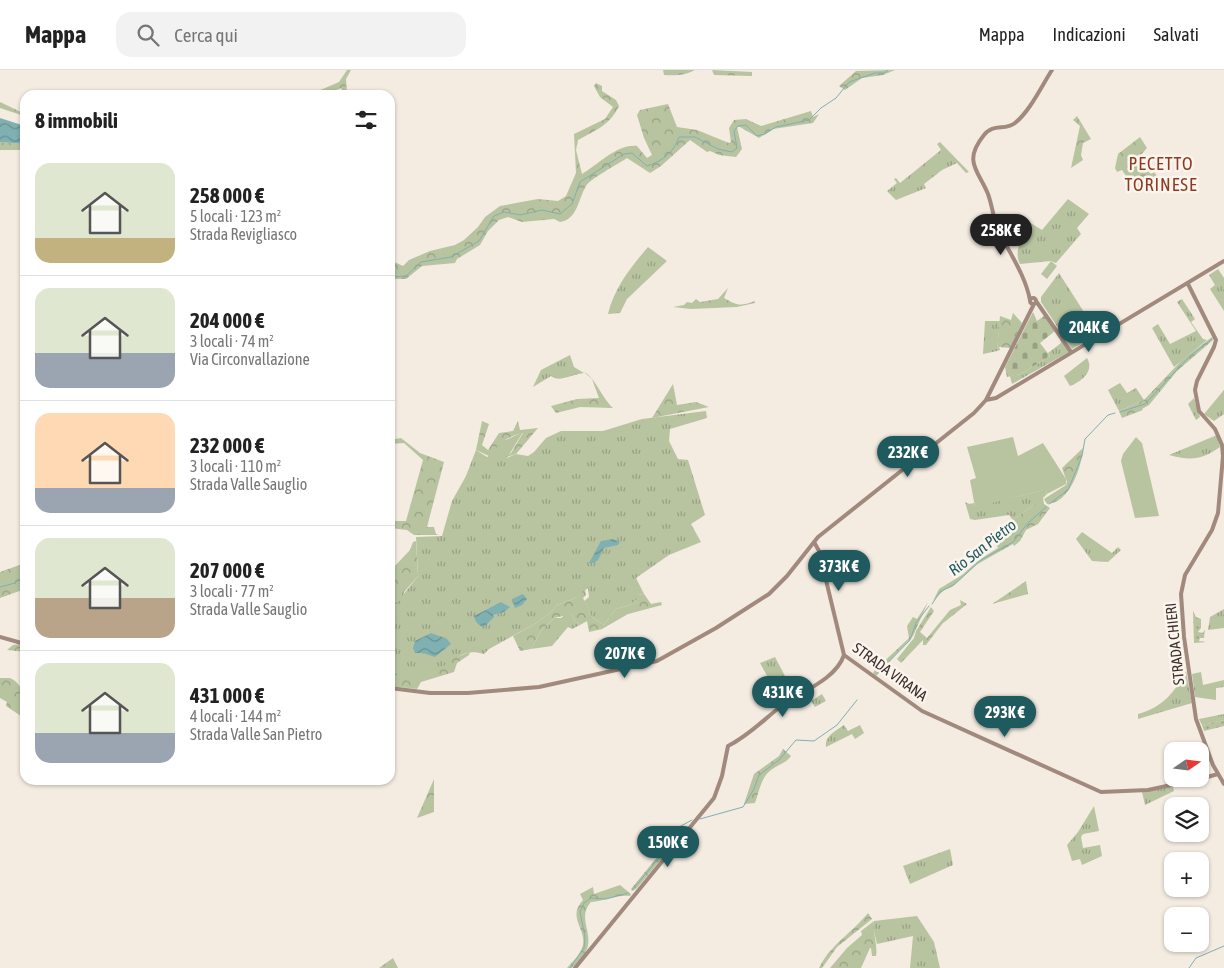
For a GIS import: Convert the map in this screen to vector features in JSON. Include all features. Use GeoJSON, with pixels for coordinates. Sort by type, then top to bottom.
{"type":"FeatureCollection","features":[{"type":"Feature","properties":{"kind":"street"},"geometry":{"type":"LineString","coordinates":[[1052,70],[1021,117],[1013,125],[989,129],[977,146],[974,168],[987,193],[992,212],[1029,294],[1071,352]]}},
{"type":"Feature","properties":{"kind":"street"},"geometry":{"type":"LineString","coordinates":[[986,400],[996,398],[1224,261]]}},
{"type":"Feature","properties":{"kind":"street","name":"STRADA CHIERI"},"geometry":{"type":"LineString","coordinates":[[1188,284],[1216,340],[1197,381],[1196,401],[1201,415],[1218,433],[1223,456],[1216,521],[1182,583],[1181,609],[1196,719],[1218,774],[1224,784]]}},
{"type":"Feature","properties":{"kind":"street"},"geometry":{"type":"LineString","coordinates":[[395,689],[430,693],[468,693],[565,682],[657,661],[724,623],[769,594],[787,576],[814,542],[846,513],[974,413],[986,400],[1032,310],[1034,302]]}},
{"type":"Feature","properties":{"kind":"street","name":"STRADA VIRANA"},"geometry":{"type":"LineString","coordinates":[[814,542],[819,551],[844,655],[922,711],[1102,792],[1148,790],[1164,787]]}},
{"type":"Feature","properties":{"kind":"street"},"geometry":{"type":"LineString","coordinates":[[0,637],[20,643]]}},
{"type":"Feature","properties":{"kind":"street"},"geometry":{"type":"LineString","coordinates":[[575,968],[714,798],[722,776],[728,746],[751,733],[783,705],[821,682],[838,666],[844,655]]}},
{"type":"Feature","properties":{"kind":"street","name":"STRADA VIRANA"},"geometry":{"type":"LineString","coordinates":[[1209,776],[1218,774]]}},
{"type":"Feature","properties":{"kind":"green space"},"geometry":{"type":"Polygon","coordinates":[[[347,70],[351,70],[346,79],[347,90],[342,90],[341,88],[336,90],[321,90],[339,82],[347,70]]]}},
{"type":"Feature","properties":{"kind":"green space"},"geometry":{"type":"Polygon","coordinates":[[[663,70],[695,70],[684,74],[664,75],[663,70]]]}},
{"type":"Feature","properties":{"kind":"green space"},"geometry":{"type":"Polygon","coordinates":[[[712,70],[752,72],[752,76],[714,75],[712,70]]]}},
{"type":"Feature","properties":{"kind":"green space"},"geometry":{"type":"Polygon","coordinates":[[[895,70],[883,75],[862,78],[845,90],[839,86],[856,71],[895,70]]]}},
{"type":"Feature","properties":{"kind":"green space"},"geometry":{"type":"Polygon","coordinates":[[[596,83],[602,86],[602,91],[616,100],[619,106],[607,122],[597,130],[578,140],[576,150],[582,174],[622,148],[637,146],[647,158],[652,155],[644,138],[637,115],[640,110],[668,104],[677,127],[697,130],[729,143],[731,142],[729,128],[734,120],[746,119],[761,126],[811,111],[813,117],[819,114],[813,123],[773,129],[759,138],[737,127],[742,149],[736,157],[707,152],[690,140],[661,166],[650,173],[627,158],[586,186],[577,208],[571,217],[566,220],[560,222],[554,219],[522,222],[508,217],[499,220],[488,231],[480,245],[457,259],[455,263],[422,266],[406,279],[395,279],[395,262],[403,266],[409,260],[430,251],[455,245],[464,240],[478,227],[485,217],[500,206],[538,199],[558,201],[566,196],[576,173],[574,134],[605,119],[613,107],[600,97],[594,86],[596,83]]]}},
{"type":"Feature","properties":{"kind":"green space"},"geometry":{"type":"Polygon","coordinates":[[[0,102],[20,112],[20,115],[0,108],[0,102]]]}},
{"type":"Feature","properties":{"kind":"green space"},"geometry":{"type":"Polygon","coordinates":[[[1077,116],[1091,139],[1083,143],[1081,155],[1083,160],[1071,168],[1080,126],[1073,120],[1077,116]]]}},
{"type":"Feature","properties":{"kind":"green space"},"geometry":{"type":"Polygon","coordinates":[[[1140,137],[1147,148],[1138,158],[1144,164],[1142,166],[1151,174],[1154,172],[1159,178],[1155,186],[1150,182],[1138,194],[1122,170],[1117,172],[1115,168],[1118,154],[1140,137]]]}},
{"type":"Feature","properties":{"kind":"green space"},"geometry":{"type":"Polygon","coordinates":[[[0,142],[20,144],[20,150],[0,150],[0,142]]]}},
{"type":"Feature","properties":{"kind":"green space"},"geometry":{"type":"Polygon","coordinates":[[[940,142],[969,172],[966,173],[957,163],[942,170],[924,184],[926,188],[896,200],[887,191],[897,183],[894,179],[896,178],[900,183],[941,150],[937,144],[940,142]]]}},
{"type":"Feature","properties":{"kind":"green space"},"geometry":{"type":"Polygon","coordinates":[[[1068,199],[1089,214],[1077,228],[1081,234],[1056,263],[1051,261],[1020,264],[1018,248],[1029,222],[1042,230],[1068,199]]]}},
{"type":"Feature","properties":{"kind":"green space"},"geometry":{"type":"Polygon","coordinates":[[[648,247],[667,261],[627,299],[620,313],[608,314],[614,295],[629,270],[648,247]]]}},
{"type":"Feature","properties":{"kind":"green space"},"geometry":{"type":"Polygon","coordinates":[[[1051,261],[1057,266],[1047,279],[1041,274],[1051,261]]]}},
{"type":"Feature","properties":{"kind":"green space"},"geometry":{"type":"Polygon","coordinates":[[[1218,269],[1224,278],[1224,311],[1210,289],[1215,285],[1209,275],[1218,269]]]}},
{"type":"Feature","properties":{"kind":"green space"},"geometry":{"type":"Polygon","coordinates":[[[1059,273],[1098,334],[1072,349],[1041,302],[1041,297],[1059,273]]]}},
{"type":"Feature","properties":{"kind":"green space"},"geometry":{"type":"Polygon","coordinates":[[[728,288],[724,298],[738,304],[755,301],[755,303],[737,307],[691,309],[673,307],[684,305],[687,302],[692,303],[696,299],[700,302],[718,299],[728,288]]]}},
{"type":"Feature","properties":{"kind":"green space"},"geometry":{"type":"Polygon","coordinates":[[[1182,299],[1195,319],[1191,322],[1203,339],[1207,340],[1174,367],[1152,328],[1158,324],[1170,344],[1196,331],[1177,302],[1182,299]]]}},
{"type":"Feature","properties":{"kind":"green space"},"geometry":{"type":"Polygon","coordinates":[[[1033,312],[1037,321],[1044,316],[1055,331],[1040,343],[1050,356],[1021,374],[1007,377],[1005,367],[1033,312]]]}},
{"type":"Feature","properties":{"kind":"green space"},"geometry":{"type":"Polygon","coordinates":[[[1013,313],[1022,323],[1011,348],[999,347],[1000,350],[997,351],[1000,316],[1011,320],[1013,313]]]}},
{"type":"Feature","properties":{"kind":"green space"},"geometry":{"type":"Polygon","coordinates":[[[985,321],[1000,321],[997,351],[983,354],[985,321]]]}},
{"type":"Feature","properties":{"kind":"green space"},"geometry":{"type":"Polygon","coordinates":[[[1212,337],[1213,340],[1177,371],[1149,405],[1143,410],[1122,418],[1119,411],[1144,400],[1182,360],[1212,337]]]}},
{"type":"Feature","properties":{"kind":"green space"},"geometry":{"type":"Polygon","coordinates":[[[1060,338],[1069,352],[1012,384],[1010,376],[1021,374],[1050,356],[1048,353],[1061,343],[1060,338]]]}},
{"type":"Feature","properties":{"kind":"green space"},"geometry":{"type":"Polygon","coordinates":[[[570,355],[574,367],[584,373],[558,379],[551,376],[533,387],[541,370],[570,355]]]}},
{"type":"Feature","properties":{"kind":"green space"},"geometry":{"type":"Polygon","coordinates":[[[1087,358],[1089,363],[1088,372],[1082,379],[1070,386],[1064,376],[1087,358]]]}},
{"type":"Feature","properties":{"kind":"green space"},"geometry":{"type":"Polygon","coordinates":[[[592,379],[613,408],[580,407],[556,413],[551,406],[577,399],[599,398],[592,379]]]}},
{"type":"Feature","properties":{"kind":"green space"},"geometry":{"type":"Polygon","coordinates":[[[1120,383],[1127,393],[1136,388],[1144,400],[1119,411],[1108,390],[1120,383]]]}},
{"type":"Feature","properties":{"kind":"green space"},"geometry":{"type":"Polygon","coordinates":[[[673,384],[677,405],[696,402],[709,407],[652,418],[673,384]]]}},
{"type":"Feature","properties":{"kind":"green space"},"geometry":{"type":"Polygon","coordinates":[[[1224,390],[1224,414],[1214,421],[1204,414],[1224,390]]]}},
{"type":"Feature","properties":{"kind":"green space"},"geometry":{"type":"Polygon","coordinates":[[[1194,398],[1200,417],[1196,420],[1188,404],[1194,398]]]}},
{"type":"Feature","properties":{"kind":"green space"},"geometry":{"type":"Polygon","coordinates":[[[706,411],[707,418],[670,429],[669,441],[678,459],[688,460],[705,515],[691,524],[701,542],[669,555],[636,578],[644,594],[638,595],[638,599],[630,605],[616,609],[604,625],[592,617],[584,601],[589,597],[588,588],[575,598],[557,605],[538,622],[489,649],[484,654],[475,652],[462,655],[434,673],[395,676],[395,602],[399,600],[418,576],[416,537],[442,536],[452,501],[466,476],[476,450],[487,457],[492,454],[499,443],[523,432],[507,458],[516,454],[528,456],[546,438],[561,431],[603,431],[642,419],[706,411]]]}},
{"type":"Feature","properties":{"kind":"green space"},"geometry":{"type":"Polygon","coordinates":[[[482,421],[489,424],[482,445],[488,450],[499,433],[513,431],[518,421],[520,430],[538,428],[516,454],[506,457],[511,453],[523,433],[508,438],[499,444],[493,458],[476,450],[482,421]]]}},
{"type":"Feature","properties":{"kind":"green space"},"geometry":{"type":"Polygon","coordinates":[[[1217,435],[1220,447],[1207,455],[1190,459],[1169,455],[1217,435]]]}},
{"type":"Feature","properties":{"kind":"green space"},"geometry":{"type":"Polygon","coordinates":[[[1013,437],[1018,456],[1043,443],[1066,479],[1066,484],[1047,494],[1045,490],[975,507],[970,480],[976,478],[967,447],[1013,437]]]}},
{"type":"Feature","properties":{"kind":"green space"},"geometry":{"type":"Polygon","coordinates":[[[1136,437],[1142,443],[1159,516],[1135,518],[1121,461],[1123,454],[1136,437]]]}},
{"type":"Feature","properties":{"kind":"green space"},"geometry":{"type":"Polygon","coordinates":[[[401,438],[420,453],[444,462],[427,527],[434,527],[436,534],[439,535],[414,535],[407,530],[395,529],[395,521],[406,521],[423,460],[404,443],[395,444],[395,439],[401,438]]]}},
{"type":"Feature","properties":{"kind":"green space"},"geometry":{"type":"Polygon","coordinates":[[[1083,448],[1077,474],[1068,491],[1062,498],[1047,504],[1044,499],[1066,485],[1067,482],[1062,468],[1083,448]]]}},
{"type":"Feature","properties":{"kind":"green space"},"geometry":{"type":"Polygon","coordinates":[[[1045,490],[1047,494],[1043,498],[1044,504],[1035,504],[1013,520],[1009,515],[975,520],[970,519],[965,502],[969,504],[974,503],[975,506],[1045,490]]]}},
{"type":"Feature","properties":{"kind":"green space"},"geometry":{"type":"Polygon","coordinates":[[[1035,504],[1044,504],[1050,508],[1038,524],[1026,530],[1020,541],[1014,546],[1013,544],[976,565],[933,601],[939,589],[962,575],[979,560],[998,548],[994,538],[1013,527],[1013,520],[1035,504]]]}},
{"type":"Feature","properties":{"kind":"green space"},"geometry":{"type":"Polygon","coordinates":[[[1082,532],[1112,553],[1118,547],[1121,550],[1108,562],[1092,561],[1076,539],[1082,532]]]}},
{"type":"Feature","properties":{"kind":"green space"},"geometry":{"type":"Polygon","coordinates":[[[416,541],[418,576],[404,592],[403,600],[395,602],[395,566],[410,550],[413,542],[416,541]]]}},
{"type":"Feature","properties":{"kind":"green space"},"geometry":{"type":"Polygon","coordinates":[[[20,565],[20,591],[0,598],[0,572],[20,565]]]}},
{"type":"Feature","properties":{"kind":"green space"},"geometry":{"type":"Polygon","coordinates":[[[1026,581],[1028,594],[992,604],[1026,581]]]}},
{"type":"Feature","properties":{"kind":"green space"},"geometry":{"type":"Polygon","coordinates":[[[585,589],[586,595],[583,598],[592,617],[604,625],[616,609],[630,605],[638,599],[638,595],[644,594],[651,604],[661,602],[662,605],[628,614],[602,629],[589,632],[587,621],[580,625],[575,621],[572,614],[554,618],[541,631],[531,649],[520,651],[513,636],[538,622],[557,605],[575,598],[585,589]]]}},
{"type":"Feature","properties":{"kind":"green space"},"geometry":{"type":"Polygon","coordinates":[[[960,600],[967,604],[942,624],[926,645],[923,645],[923,640],[901,663],[897,659],[914,638],[916,631],[931,607],[934,611],[920,632],[927,638],[950,610],[961,605],[960,600]]]}},
{"type":"Feature","properties":{"kind":"green space"},"geometry":{"type":"Polygon","coordinates":[[[928,602],[913,636],[876,676],[873,673],[875,670],[909,638],[907,626],[913,617],[917,619],[928,602]]]}},
{"type":"Feature","properties":{"kind":"green space"},"geometry":{"type":"Polygon","coordinates":[[[1224,609],[1224,628],[1208,630],[1210,617],[1224,609]]]}},
{"type":"Feature","properties":{"kind":"green space"},"geometry":{"type":"Polygon","coordinates":[[[1193,611],[1196,617],[1201,619],[1201,628],[1198,632],[1203,633],[1205,629],[1204,638],[1200,638],[1199,641],[1206,642],[1194,643],[1193,611]]]}},
{"type":"Feature","properties":{"kind":"green space"},"geometry":{"type":"Polygon","coordinates":[[[566,614],[572,614],[575,621],[580,625],[572,629],[568,627],[552,646],[531,649],[541,631],[554,618],[561,618],[566,614]]]}},
{"type":"Feature","properties":{"kind":"green space"},"geometry":{"type":"Polygon","coordinates":[[[20,644],[20,651],[7,650],[13,645],[20,644]]]}},
{"type":"Feature","properties":{"kind":"green space"},"geometry":{"type":"Polygon","coordinates":[[[470,652],[469,655],[457,663],[454,672],[421,682],[417,689],[395,687],[395,676],[434,673],[454,658],[470,652]]]}},
{"type":"Feature","properties":{"kind":"green space"},"geometry":{"type":"Polygon","coordinates":[[[775,657],[795,695],[790,698],[784,689],[776,692],[760,663],[775,657]]]}},
{"type":"Feature","properties":{"kind":"green space"},"geometry":{"type":"Polygon","coordinates":[[[1186,671],[1192,703],[1138,719],[1138,714],[1154,708],[1167,698],[1186,671]]]}},
{"type":"Feature","properties":{"kind":"green space"},"geometry":{"type":"Polygon","coordinates":[[[1201,672],[1203,685],[1224,680],[1224,687],[1216,688],[1216,700],[1195,697],[1192,674],[1201,672]]]}},
{"type":"Feature","properties":{"kind":"green space"},"geometry":{"type":"Polygon","coordinates":[[[0,678],[10,678],[20,687],[20,715],[6,706],[7,702],[0,698],[0,678]]]}},
{"type":"Feature","properties":{"kind":"green space"},"geometry":{"type":"Polygon","coordinates":[[[822,694],[826,701],[815,707],[811,701],[822,694]]]}},
{"type":"Feature","properties":{"kind":"green space"},"geometry":{"type":"Polygon","coordinates":[[[1224,714],[1224,720],[1202,725],[1199,719],[1224,714]]]}},
{"type":"Feature","properties":{"kind":"green space"},"geometry":{"type":"Polygon","coordinates":[[[1224,720],[1224,726],[1204,731],[1202,725],[1224,720]]]}},
{"type":"Feature","properties":{"kind":"green space"},"geometry":{"type":"Polygon","coordinates":[[[844,725],[848,731],[860,725],[864,733],[855,739],[852,734],[826,747],[829,737],[844,725]]]}},
{"type":"Feature","properties":{"kind":"green space"},"geometry":{"type":"Polygon","coordinates":[[[783,749],[791,756],[789,759],[768,773],[761,785],[755,803],[744,804],[754,774],[779,756],[783,749]]]}},
{"type":"Feature","properties":{"kind":"green space"},"geometry":{"type":"Polygon","coordinates":[[[434,779],[434,812],[417,818],[434,779]]]}},
{"type":"Feature","properties":{"kind":"green space"},"geometry":{"type":"Polygon","coordinates":[[[1164,788],[1173,788],[1174,791],[1145,805],[1142,792],[1164,788]]]}},
{"type":"Feature","properties":{"kind":"green space"},"geometry":{"type":"Polygon","coordinates":[[[1094,806],[1099,831],[1083,834],[1081,837],[1083,848],[1100,845],[1102,856],[1082,865],[1080,859],[1072,861],[1067,845],[1078,832],[1094,806]]]}},
{"type":"Feature","properties":{"kind":"green space"},"geometry":{"type":"Polygon","coordinates":[[[676,834],[679,838],[633,891],[631,889],[676,834]]]}},
{"type":"Feature","properties":{"kind":"green space"},"geometry":{"type":"Polygon","coordinates":[[[950,849],[953,865],[910,884],[903,866],[950,849]]]}},
{"type":"Feature","properties":{"kind":"green space"},"geometry":{"type":"Polygon","coordinates":[[[620,885],[631,894],[630,896],[591,902],[587,908],[585,919],[588,936],[587,949],[572,968],[567,968],[578,955],[583,945],[582,933],[577,918],[579,906],[583,900],[580,894],[593,887],[594,894],[620,885]]]}},
{"type":"Feature","properties":{"kind":"green space"},"geometry":{"type":"Polygon","coordinates":[[[868,913],[872,919],[837,947],[822,968],[819,968],[829,952],[868,913]]]}},
{"type":"Feature","properties":{"kind":"green space"},"geometry":{"type":"Polygon","coordinates":[[[917,916],[934,942],[940,968],[910,968],[913,936],[877,944],[873,927],[874,921],[917,916]]]}},
{"type":"Feature","properties":{"kind":"green space"},"geometry":{"type":"Polygon","coordinates":[[[874,921],[876,956],[872,956],[870,948],[861,968],[830,968],[847,948],[862,935],[861,931],[874,921]]]}},
{"type":"Feature","properties":{"kind":"green space"},"geometry":{"type":"Polygon","coordinates":[[[393,958],[398,968],[379,968],[393,958]]]}},
{"type":"Feature","properties":{"kind":"water"},"geometry":{"type":"Polygon","coordinates":[[[0,118],[20,124],[20,144],[0,142],[0,118]]]}},
{"type":"Feature","properties":{"kind":"water"},"geometry":{"type":"Polygon","coordinates":[[[613,539],[620,542],[618,545],[604,548],[598,560],[594,563],[589,563],[601,541],[613,539]]]}},
{"type":"Feature","properties":{"kind":"water"},"geometry":{"type":"Polygon","coordinates":[[[523,594],[527,599],[522,605],[515,608],[512,599],[523,594]]]}},
{"type":"Feature","properties":{"kind":"water"},"geometry":{"type":"Polygon","coordinates":[[[501,602],[510,607],[504,612],[493,615],[494,617],[484,627],[480,626],[474,616],[501,602]]]}},
{"type":"Feature","properties":{"kind":"water"},"geometry":{"type":"Polygon","coordinates":[[[431,633],[447,639],[451,644],[435,657],[423,653],[415,653],[413,648],[415,641],[431,633]]]}},
{"type":"Feature","properties":{"kind":"waterway"},"geometry":{"type":"LineString","coordinates":[[395,277],[406,276],[421,262],[451,257],[479,241],[494,216],[504,212],[520,215],[542,210],[560,214],[572,204],[580,182],[624,154],[632,153],[647,166],[667,155],[679,137],[695,137],[718,149],[732,152],[737,148],[734,131],[738,126],[746,125],[757,136],[765,134],[776,127],[809,120],[821,108],[836,98],[849,82],[875,73],[884,73],[888,70]]}},
{"type":"Feature","properties":{"kind":"waterway","name":"Rio San Pietro"},"geometry":{"type":"LineString","coordinates":[[1120,412],[1145,404],[1189,357],[1212,339]]}},
{"type":"Feature","properties":{"kind":"waterway","name":"Rio San Pietro"},"geometry":{"type":"LineString","coordinates":[[1049,504],[1068,490],[1082,456],[1085,439],[1108,415],[1115,413]]}},
{"type":"Feature","properties":{"kind":"waterway","name":"Rio San Pietro"},"geometry":{"type":"LineString","coordinates":[[932,604],[940,592],[955,584],[981,560],[1013,542],[1028,523],[1046,507]]}},
{"type":"Feature","properties":{"kind":"waterway"},"geometry":{"type":"LineString","coordinates":[[0,587],[15,583],[20,579]]}},
{"type":"Feature","properties":{"kind":"waterway","name":"Rio San Pietro"},"geometry":{"type":"LineString","coordinates":[[877,674],[910,640],[916,623],[929,606]]}},
{"type":"Feature","properties":{"kind":"waterway","name":"Rio San Pietro"},"geometry":{"type":"LineString","coordinates":[[700,819],[743,807],[754,789],[759,775],[779,760],[796,740],[814,741],[837,725],[857,700]]}},
{"type":"Feature","properties":{"kind":"waterway","name":"Rio San Pietro"},"geometry":{"type":"LineString","coordinates":[[632,890],[676,838],[679,827],[692,820]]}},
{"type":"Feature","properties":{"kind":"waterway","name":"Rio San Pietro"},"geometry":{"type":"LineString","coordinates":[[570,968],[584,948],[585,937],[580,912],[584,903],[591,898],[606,899],[628,893]]}},
{"type":"Feature","properties":{"kind":"waterway"},"geometry":{"type":"LineString","coordinates":[[1189,968],[1196,958],[1224,946]]}},
{"type":"Feature","properties":{"kind":"district","name":"PECETTO TORINESE"},"geometry":{"type":"Point","coordinates":[1161,174]}}]}
